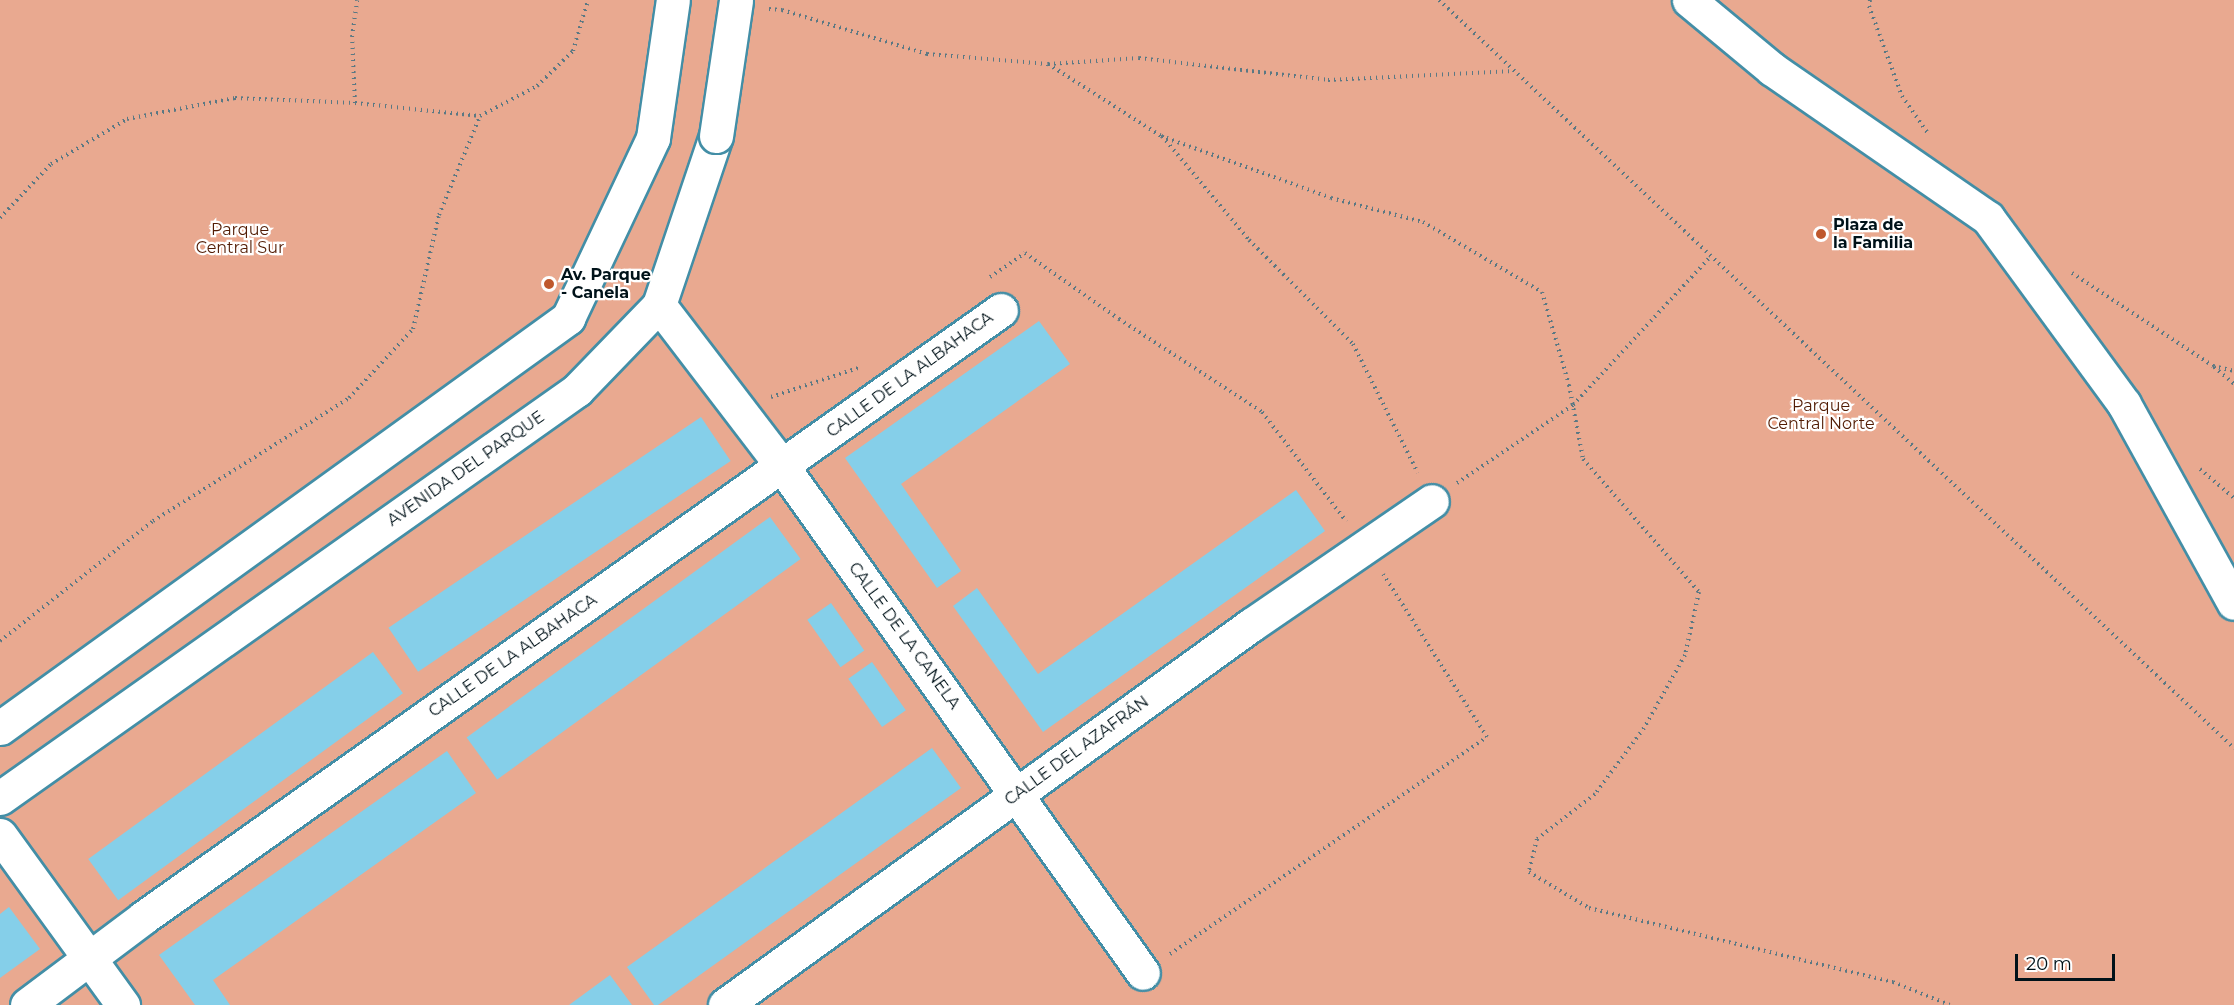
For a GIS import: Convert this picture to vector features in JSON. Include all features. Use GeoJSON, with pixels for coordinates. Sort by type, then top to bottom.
{"type":"FeatureCollection","features":[{"type":"Feature","properties":{"kind":"street"},"geometry":{"type":"LineString","coordinates":[[0,728],[568,318],[653,138],[673,0]]}},
{"type":"Feature","properties":{"kind":"street"},"geometry":{"type":"LineString","coordinates":[[1689,0],[1765,78],[1988,218],[2124,404],[2234,603]]}},
{"type":"Feature","properties":{"kind":"street","name":"AVENIDA DEL PARQUE"},"geometry":{"type":"LineString","coordinates":[[0,798],[577,390],[659,305],[716,136],[748,4]]}},
{"type":"Feature","properties":{"kind":"street","name":"CALLE DE LA CANELA"},"geometry":{"type":"LineString","coordinates":[[659,305],[782,466],[1143,972]]}},
{"type":"Feature","properties":{"kind":"street","name":"CALLE DE LA ALBAHACA"},"geometry":{"type":"LineString","coordinates":[[27,1005],[1001,310]]}},
{"type":"Feature","properties":{"kind":"street","name":"CALLE DEL AZAFRÁN"},"geometry":{"type":"LineString","coordinates":[[725,1005],[1017,794],[1365,546],[1432,501]]}},
{"type":"Feature","properties":{"kind":"street"},"geometry":{"type":"LineString","coordinates":[[0,835],[123,1005]]}},
{"type":"Feature","properties":{"kind":"path"},"geometry":{"type":"LineString","coordinates":[[355,103],[352,37],[357,0]]}},
{"type":"Feature","properties":{"kind":"path"},"geometry":{"type":"LineString","coordinates":[[0,218],[51,164],[127,119],[235,98],[355,103],[480,116],[537,86],[573,51],[588,0]]}},
{"type":"Feature","properties":{"kind":"path"},"geometry":{"type":"LineString","coordinates":[[1439,0],[2234,748]]}},
{"type":"Feature","properties":{"kind":"path"},"geometry":{"type":"LineString","coordinates":[[748,4],[782,10],[927,54],[1048,64],[1139,58],[1328,80],[1514,71]]}},
{"type":"Feature","properties":{"kind":"path"},"geometry":{"type":"LineString","coordinates":[[1048,64],[1161,136],[1331,198],[1423,222],[1542,292],[1573,405],[1583,459],[1699,592],[1685,655],[1644,728],[1595,794],[1537,839],[1529,872],[1590,908],[1893,982],[1950,1005]]}},
{"type":"Feature","properties":{"kind":"path"},"geometry":{"type":"LineString","coordinates":[[0,641],[153,521],[349,398],[413,329],[439,215],[480,116]]}},
{"type":"Feature","properties":{"kind":"path"},"geometry":{"type":"LineString","coordinates":[[1161,136],[1249,240],[1353,344],[1432,501],[1573,405],[1711,256]]}},
{"type":"Feature","properties":{"kind":"path"},"geometry":{"type":"LineString","coordinates":[[986,279],[1025,253],[1119,319],[1262,412],[1365,546],[1487,737],[1143,972]]}},
{"type":"Feature","properties":{"kind":"path"},"geometry":{"type":"LineString","coordinates":[[2213,366],[2234,384]]}},
{"type":"Feature","properties":{"kind":"path"},"geometry":{"type":"LineString","coordinates":[[739,408],[861,367]]}},
{"type":"Feature","properties":{"kind":"green space"},"geometry":{"type":"Polygon","coordinates":[[[0,0],[2234,0],[2234,1005],[0,1005],[0,0]]]}},
{"type":"Feature","properties":{"kind":"building"},"geometry":{"type":"Polygon","coordinates":[[[1039,321],[1070,364],[901,484],[961,571],[937,588],[845,458],[1039,321]]]}},
{"type":"Feature","properties":{"kind":"building"},"geometry":{"type":"Polygon","coordinates":[[[701,417],[731,461],[418,672],[388,628],[701,417]]]}},
{"type":"Feature","properties":{"kind":"building"},"geometry":{"type":"Polygon","coordinates":[[[1296,490],[1325,531],[1043,732],[953,606],[977,588],[1038,674],[1296,490]]]}},
{"type":"Feature","properties":{"kind":"building"},"geometry":{"type":"Polygon","coordinates":[[[770,517],[801,559],[497,779],[467,737],[770,517]]]}},
{"type":"Feature","properties":{"kind":"building"},"geometry":{"type":"Polygon","coordinates":[[[831,603],[864,651],[841,667],[807,620],[831,603]]]}},
{"type":"Feature","properties":{"kind":"building"},"geometry":{"type":"Polygon","coordinates":[[[373,652],[403,693],[118,900],[88,859],[373,652]]]}},
{"type":"Feature","properties":{"kind":"building"},"geometry":{"type":"Polygon","coordinates":[[[872,662],[906,710],[882,727],[848,679],[872,662]]]}},
{"type":"Feature","properties":{"kind":"building"},"geometry":{"type":"Polygon","coordinates":[[[932,748],[961,788],[658,1005],[654,1005],[627,967],[932,748]]]}},
{"type":"Feature","properties":{"kind":"building"},"geometry":{"type":"Polygon","coordinates":[[[447,751],[476,793],[213,980],[230,1005],[195,1005],[159,955],[447,751]]]}},
{"type":"Feature","properties":{"kind":"building"},"geometry":{"type":"Polygon","coordinates":[[[9,907],[40,949],[0,978],[0,914],[9,907]]]}},
{"type":"Feature","properties":{"kind":"building"},"geometry":{"type":"Polygon","coordinates":[[[610,975],[632,1005],[569,1005],[610,975]]]}},
{"type":"Feature","properties":{"kind":"place","name":"Plaza de la Familia"},"geometry":{"type":"Point","coordinates":[1821,234]}},
{"type":"Feature","properties":{"kind":"place","name":"Av. Parque - Canela"},"geometry":{"type":"Point","coordinates":[549,284]}},
{"type":"Feature","properties":{"kind":"park label","name":"Parque Central Sur"},"geometry":{"type":"Point","coordinates":[240,239]}},
{"type":"Feature","properties":{"kind":"park label","name":"Parque Central Norte"},"geometry":{"type":"Point","coordinates":[1821,415]}}]}
